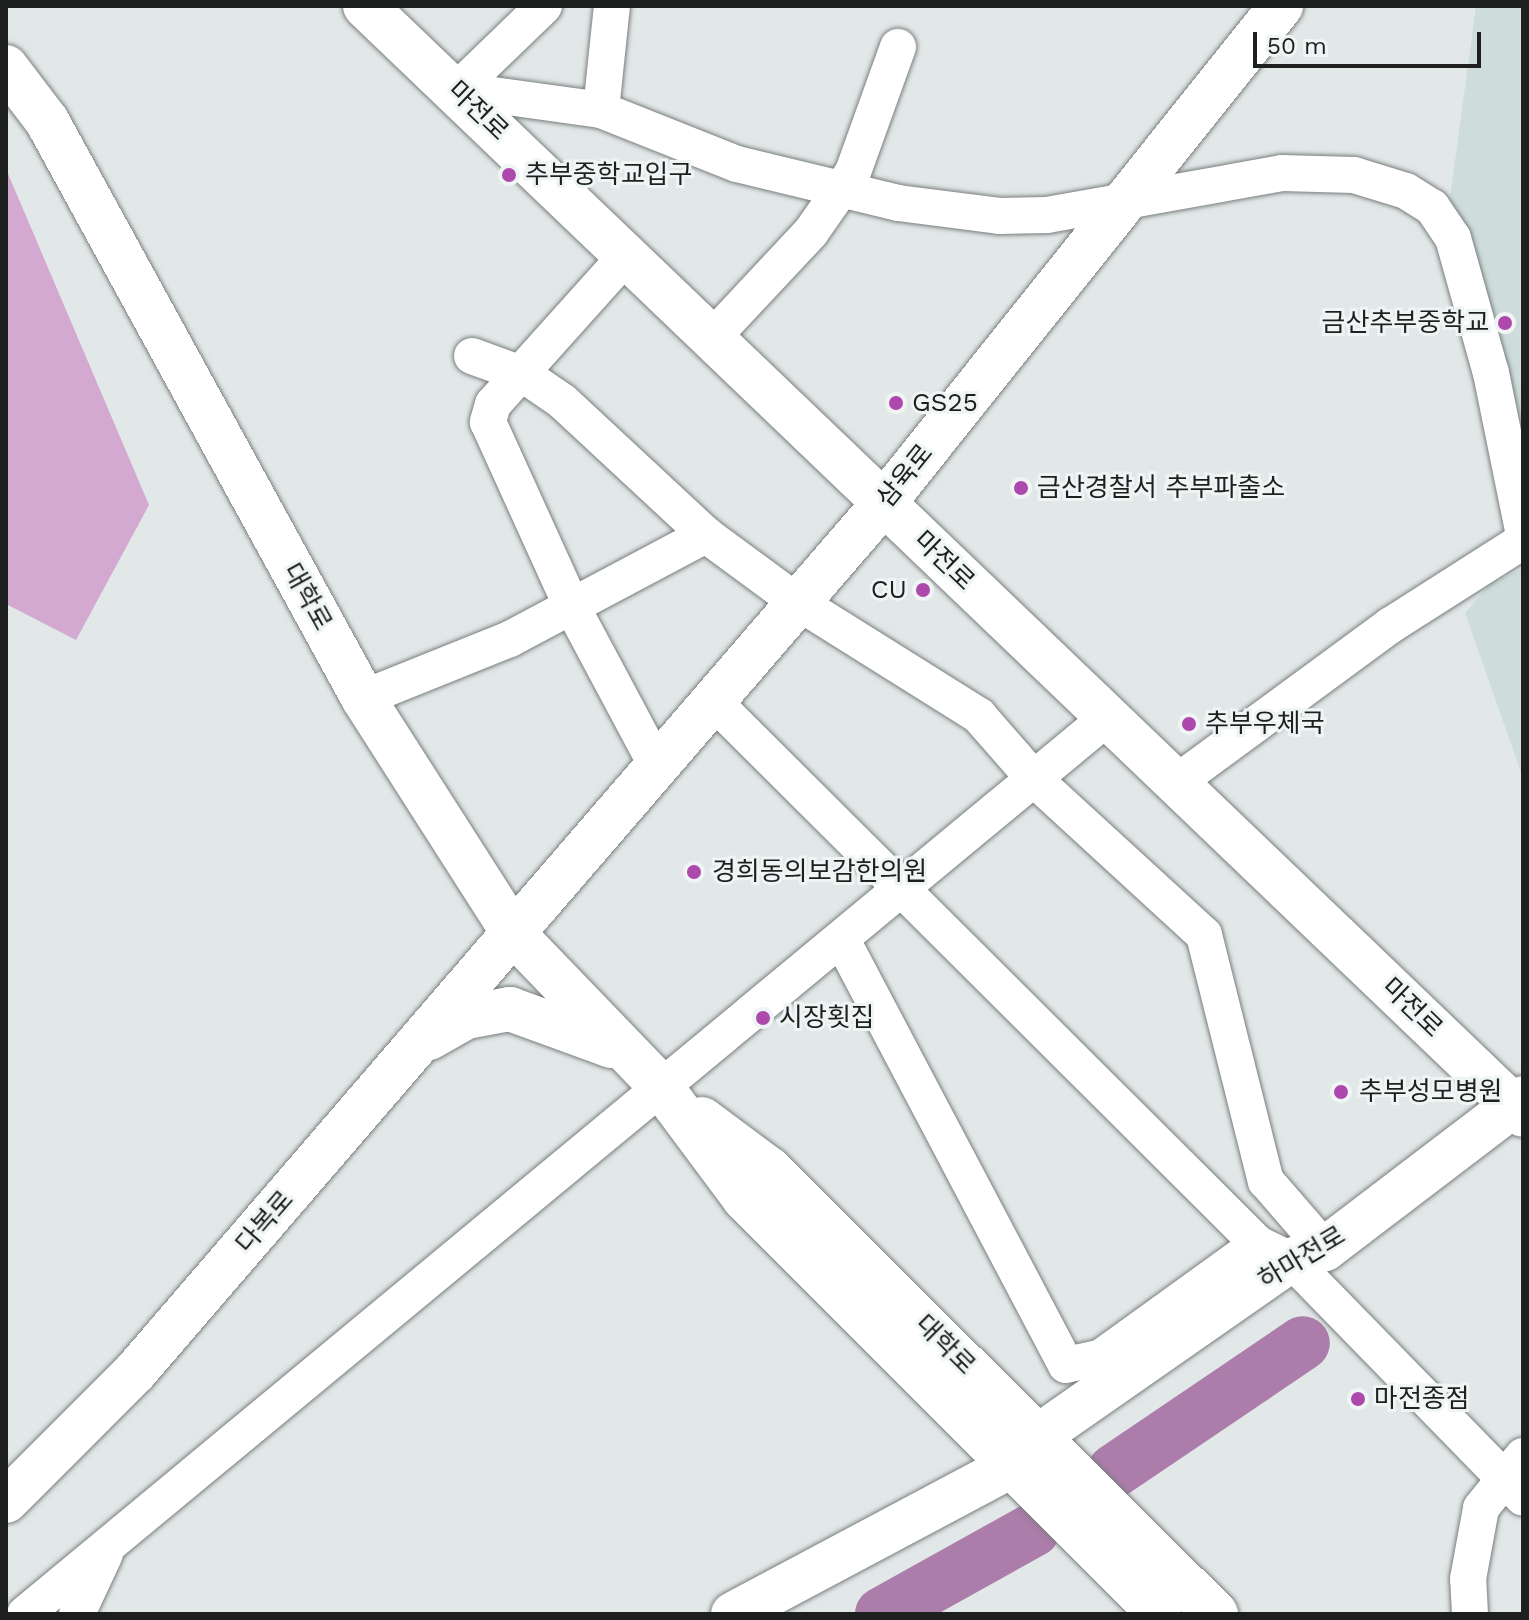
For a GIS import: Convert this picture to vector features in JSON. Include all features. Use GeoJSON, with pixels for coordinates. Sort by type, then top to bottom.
{"type":"FeatureCollection","features":[{"type":"Feature","properties":{"kind":"street","name":"마전로"},"geometry":{"type":"LineString","coordinates":[[365,6],[457,90],[883,504],[1520,1106]]}},
{"type":"Feature","properties":{"kind":"street"},"geometry":{"type":"LineString","coordinates":[[457,90],[544,6]]}},
{"type":"Feature","properties":{"kind":"street"},"geometry":{"type":"LineString","coordinates":[[601,110],[612,6]]}},
{"type":"Feature","properties":{"kind":"street","name":"삼육로"},"geometry":{"type":"LineString","coordinates":[[513,933],[796,601],[883,504],[1281,6]]}},
{"type":"Feature","properties":{"kind":"street"},"geometry":{"type":"LineString","coordinates":[[711,339],[811,232],[840,188],[876,122],[898,47]]}},
{"type":"Feature","properties":{"kind":"street","name":"대학로"},"geometry":{"type":"LineString","coordinates":[[6,67],[47,121],[363,698],[513,933],[662,1088],[744,1198],[1022,1453],[1216,1614]]}},
{"type":"Feature","properties":{"kind":"street"},"geometry":{"type":"LineString","coordinates":[[457,90],[601,110],[737,164],[840,188],[999,216],[1047,215],[1282,173],[1354,175],[1432,207],[1453,238],[1491,373],[1523,530]]}},
{"type":"Feature","properties":{"kind":"street"},"geometry":{"type":"LineString","coordinates":[[626,256],[524,375],[493,404],[488,422],[571,605],[656,764]]}},
{"type":"Feature","properties":{"kind":"street"},"geometry":{"type":"LineString","coordinates":[[472,356],[524,375],[562,401],[706,535],[796,601],[979,716],[1035,780],[1204,935],[1266,1181],[1291,1251]]}},
{"type":"Feature","properties":{"kind":"street"},"geometry":{"type":"LineString","coordinates":[[363,698],[510,639],[706,535]]}},
{"type":"Feature","properties":{"kind":"street"},"geometry":{"type":"LineString","coordinates":[[1177,782],[1391,625],[1523,541]]}},
{"type":"Feature","properties":{"kind":"street"},"geometry":{"type":"LineString","coordinates":[[712,700],[903,890],[1291,1251],[1517,1479],[1481,1508],[1468,1579],[1470,1614]]}},
{"type":"Feature","properties":{"kind":"street"},"geometry":{"type":"LineString","coordinates":[[25,1614],[843,942],[1108,717]]}},
{"type":"Feature","properties":{"kind":"street","name":"다복로"},"geometry":{"type":"LineString","coordinates":[[6,1501],[135,1372],[513,933]]}},
{"type":"Feature","properties":{"kind":"street"},"geometry":{"type":"LineString","coordinates":[[843,942],[1066,1365],[1100,1358],[1291,1251]]}},
{"type":"Feature","properties":{"kind":"street"},"geometry":{"type":"LineString","coordinates":[[417,1045],[466,1017],[510,1009],[630,1055]]}},
{"type":"Feature","properties":{"kind":"street","name":"하마전로"},"geometry":{"type":"LineString","coordinates":[[733,1614],[1022,1453],[1291,1251],[1520,1106]]}},
{"type":"Feature","properties":{"kind":"street","name":"대학로"},"geometry":{"type":"LineString","coordinates":[[1022,1453],[1160,1614]]}},
{"type":"Feature","properties":{"kind":"street"},"geometry":{"type":"LineString","coordinates":[[77,1614],[107,1548]]}},
{"type":"Feature","properties":{"kind":"shaded area","name":"금산추부중학교"},"geometry":{"type":"Polygon","coordinates":[[[1476,6],[1523,6],[1523,449],[1450,198],[1476,6]]]}},
{"type":"Feature","properties":{"kind":"shaded area"},"geometry":{"type":"Polygon","coordinates":[[[6,169],[149,505],[76,640],[6,604],[6,169]]]}},
{"type":"Feature","properties":{"kind":"shaded area"},"geometry":{"type":"Polygon","coordinates":[[[1523,568],[1523,778],[1465,613],[1488,586],[1523,568]]]}},
{"type":"Feature","properties":{"kind":"waterway"},"geometry":{"type":"LineString","coordinates":[[1114,1471],[1303,1343]]}},
{"type":"Feature","properties":{"kind":"waterway"},"geometry":{"type":"LineString","coordinates":[[882,1614],[1033,1530]]}},
{"type":"Feature","properties":{"kind":"place","name":"추부중학교입구"},"geometry":{"type":"Point","coordinates":[509,175]}},
{"type":"Feature","properties":{"kind":"place","name":"금산추부중학교"},"geometry":{"type":"Point","coordinates":[1505,323]}},
{"type":"Feature","properties":{"kind":"place","name":"GS25"},"geometry":{"type":"Point","coordinates":[896,403]}},
{"type":"Feature","properties":{"kind":"place","name":"금산경찰서 추부파출소"},"geometry":{"type":"Point","coordinates":[1021,488]}},
{"type":"Feature","properties":{"kind":"place","name":"CU"},"geometry":{"type":"Point","coordinates":[923,590]}},
{"type":"Feature","properties":{"kind":"place","name":"추부우체국"},"geometry":{"type":"Point","coordinates":[1189,724]}},
{"type":"Feature","properties":{"kind":"place","name":"경희동의보감한의원"},"geometry":{"type":"Point","coordinates":[694,872]}},
{"type":"Feature","properties":{"kind":"place","name":"시장횟집"},"geometry":{"type":"Point","coordinates":[763,1018]}},
{"type":"Feature","properties":{"kind":"place","name":"추부성모병원"},"geometry":{"type":"Point","coordinates":[1341,1092]}},
{"type":"Feature","properties":{"kind":"place","name":"마전종점"},"geometry":{"type":"Point","coordinates":[1358,1399]}}]}
